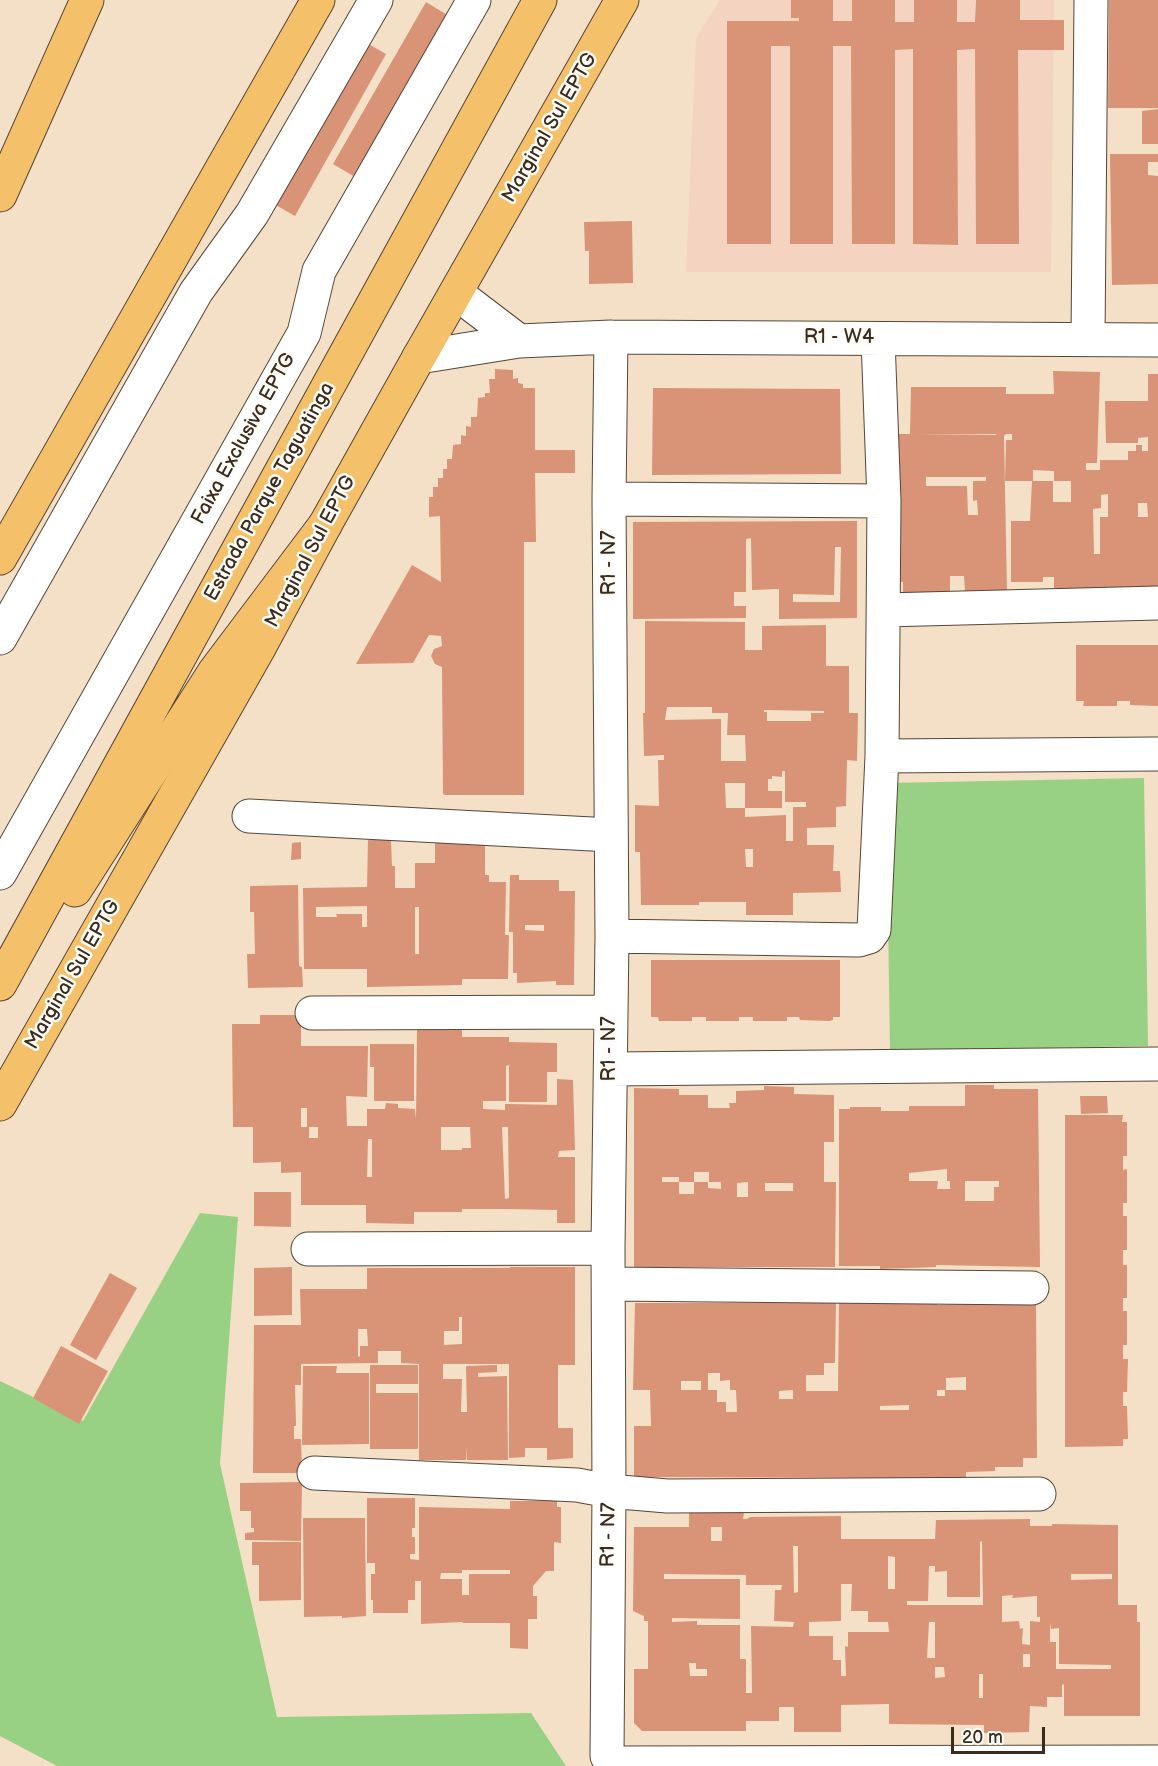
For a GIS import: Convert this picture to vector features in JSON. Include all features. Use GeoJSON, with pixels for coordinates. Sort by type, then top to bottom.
{"type":"FeatureCollection","features":[{"type":"Feature","properties":{"kind":"main road"},"geometry":{"type":"LineString","coordinates":[[0,195],[87,0]]}},
{"type":"Feature","properties":{"kind":"main road"},"geometry":{"type":"LineString","coordinates":[[0,558],[318,0]]}},
{"type":"Feature","properties":{"kind":"main road","name":"Estrada Parque Taguatinga"},"geometry":{"type":"LineString","coordinates":[[0,984],[540,0]]}},
{"type":"Feature","properties":{"kind":"main road","name":"Marginal Sul EPTG"},"geometry":{"type":"LineString","coordinates":[[0,1104],[260,646],[324,525],[622,0]]}},
{"type":"Feature","properties":{"kind":"main road"},"geometry":{"type":"LineString","coordinates":[[0,1000],[27,964],[214,671],[324,525]]}},
{"type":"Feature","properties":{"kind":"street"},"geometry":{"type":"LineString","coordinates":[[0,638],[196,292],[252,214],[376,0]]}},
{"type":"Feature","properties":{"kind":"street","name":"Faixa Exclusiva EPTG"},"geometry":{"type":"LineString","coordinates":[[0,873],[304,333],[319,271],[474,0]]}},
{"type":"Feature","properties":{"kind":"street"},"geometry":{"type":"LineString","coordinates":[[1088,339],[1091,0]]}},
{"type":"Feature","properties":{"kind":"street"},"geometry":{"type":"LineString","coordinates":[[456,293],[519,341]]}},
{"type":"Feature","properties":{"kind":"street","name":"R1 - W4"},"geometry":{"type":"LineString","coordinates":[[419,357],[519,341],[611,337],[1158,340]]}},
{"type":"Feature","properties":{"kind":"street","name":"R1 - N7"},"geometry":{"type":"LineString","coordinates":[[611,337],[609,499],[612,936],[608,1248],[607,1756],[613,1762],[1158,1762]]}},
{"type":"Feature","properties":{"kind":"street"},"geometry":{"type":"LineString","coordinates":[[612,936],[859,940],[869,937],[874,930],[882,756],[884,610],[884,501],[878,339]]}},
{"type":"Feature","properties":{"kind":"street"},"geometry":{"type":"LineString","coordinates":[[609,499],[884,501]]}},
{"type":"Feature","properties":{"kind":"street"},"geometry":{"type":"LineString","coordinates":[[884,610],[1158,603]]}},
{"type":"Feature","properties":{"kind":"street"},"geometry":{"type":"LineString","coordinates":[[882,756],[1158,754]]}},
{"type":"Feature","properties":{"kind":"street"},"geometry":{"type":"LineString","coordinates":[[249,816],[611,835]]}},
{"type":"Feature","properties":{"kind":"street"},"geometry":{"type":"LineString","coordinates":[[312,1013],[610,1012]]}},
{"type":"Feature","properties":{"kind":"street"},"geometry":{"type":"LineString","coordinates":[[611,1068],[1158,1064]]}},
{"type":"Feature","properties":{"kind":"street"},"geometry":{"type":"LineString","coordinates":[[308,1249],[608,1248]]}},
{"type":"Feature","properties":{"kind":"street"},"geometry":{"type":"LineString","coordinates":[[609,1284],[1032,1288]]}},
{"type":"Feature","properties":{"kind":"street"},"geometry":{"type":"LineString","coordinates":[[314,1473],[577,1485],[609,1491],[667,1496],[1039,1494]]}},
{"type":"Feature","properties":{"kind":"shaded area"},"geometry":{"type":"Polygon","coordinates":[[[720,0],[1054,0],[1051,272],[686,272],[696,38],[720,0]]]}},
{"type":"Feature","properties":{"kind":"green space"},"geometry":{"type":"Polygon","coordinates":[[[1144,778],[1148,1046],[890,1051],[886,783],[1144,778]]]}},
{"type":"Feature","properties":{"kind":"green space"},"geometry":{"type":"Polygon","coordinates":[[[200,1213],[238,1217],[220,1464],[277,1717],[531,1713],[566,1766],[57,1766],[0,1736],[0,1381],[83,1421],[200,1213]]]}},
{"type":"Feature","properties":{"kind":"building"},"geometry":{"type":"Polygon","coordinates":[[[791,0],[833,0],[833,21],[852,21],[852,0],[895,0],[895,22],[914,22],[914,0],[957,0],[957,22],[975,22],[976,0],[1020,0],[1020,20],[1064,20],[1064,50],[1018,50],[1019,244],[976,244],[975,49],[957,50],[958,245],[913,244],[913,49],[895,50],[895,244],[852,244],[851,46],[833,46],[833,244],[790,244],[790,46],[771,46],[771,244],[727,244],[727,21],[799,21],[799,18],[791,18],[791,0]]]}},
{"type":"Feature","properties":{"kind":"building"},"geometry":{"type":"Polygon","coordinates":[[[1109,0],[1158,0],[1158,108],[1108,108],[1109,0]]]}},
{"type":"Feature","properties":{"kind":"building"},"geometry":{"type":"Polygon","coordinates":[[[426,2],[449,16],[355,177],[333,164],[426,2]]]}},
{"type":"Feature","properties":{"kind":"building"},"geometry":{"type":"Polygon","coordinates":[[[365,42],[386,54],[295,216],[274,204],[365,42]]]}},
{"type":"Feature","properties":{"kind":"building"},"geometry":{"type":"Polygon","coordinates":[[[1158,109],[1158,144],[1142,144],[1142,111],[1158,109]]]}},
{"type":"Feature","properties":{"kind":"building"},"geometry":{"type":"Polygon","coordinates":[[[1110,154],[1158,154],[1158,162],[1148,162],[1148,175],[1158,176],[1158,284],[1112,285],[1110,154]]]}},
{"type":"Feature","properties":{"kind":"building"},"geometry":{"type":"Polygon","coordinates":[[[632,221],[633,283],[589,284],[589,251],[585,251],[584,222],[632,221]]]}},
{"type":"Feature","properties":{"kind":"building"},"geometry":{"type":"Polygon","coordinates":[[[495,369],[513,370],[513,379],[518,378],[518,383],[523,384],[523,388],[535,388],[535,450],[575,450],[575,473],[535,473],[536,542],[524,542],[524,795],[445,795],[443,794],[442,667],[435,664],[431,656],[434,649],[442,646],[441,636],[429,635],[413,663],[356,664],[412,565],[441,582],[440,516],[429,517],[429,497],[433,497],[433,487],[438,487],[438,478],[443,478],[443,469],[447,469],[447,459],[452,459],[453,445],[461,444],[461,435],[466,436],[466,426],[471,427],[471,417],[477,417],[478,398],[485,397],[485,393],[490,393],[489,379],[495,379],[495,369]]]}},
{"type":"Feature","properties":{"kind":"building"},"geometry":{"type":"Polygon","coordinates":[[[1053,371],[1100,372],[1097,463],[1086,463],[1086,470],[1100,470],[1100,460],[1128,460],[1128,451],[1136,451],[1136,445],[1142,445],[1142,451],[1148,451],[1148,437],[1138,438],[1138,443],[1106,443],[1105,401],[1148,401],[1148,374],[1158,374],[1158,589],[1054,588],[1054,577],[1043,577],[1043,582],[1011,582],[1011,521],[1030,521],[1032,481],[1005,481],[1006,440],[1012,440],[1012,434],[1006,434],[1004,436],[1007,592],[965,592],[964,576],[950,576],[950,593],[903,593],[903,582],[899,582],[898,434],[910,434],[911,387],[1006,387],[1006,394],[1054,394],[1053,371]],[[917,434],[996,435],[996,434],[917,434]],[[1033,470],[1033,481],[1053,481],[1053,502],[1071,502],[1071,481],[1054,481],[1054,471],[1033,470]],[[926,477],[926,486],[967,486],[968,515],[978,515],[977,500],[973,501],[973,481],[986,481],[986,477],[926,477]],[[1108,494],[1101,495],[1101,508],[1093,509],[1094,554],[1100,554],[1100,517],[1108,517],[1108,494]],[[1138,503],[1138,517],[1148,517],[1147,503],[1138,503]]]}},
{"type":"Feature","properties":{"kind":"building"},"geometry":{"type":"Polygon","coordinates":[[[653,388],[840,389],[841,474],[652,475],[653,388]]]}},
{"type":"Feature","properties":{"kind":"building"},"geometry":{"type":"Polygon","coordinates":[[[857,521],[857,618],[779,619],[779,589],[752,590],[751,538],[746,539],[746,592],[734,592],[734,606],[746,606],[746,618],[633,619],[633,522],[857,521]],[[835,547],[834,595],[793,594],[793,602],[840,602],[841,547],[835,547]]]}},
{"type":"Feature","properties":{"kind":"building"},"geometry":{"type":"Polygon","coordinates":[[[645,621],[745,622],[745,650],[762,650],[762,626],[826,625],[826,666],[849,666],[849,713],[858,713],[857,761],[847,760],[846,806],[836,807],[836,827],[807,828],[807,845],[834,845],[833,871],[840,871],[841,892],[793,893],[793,915],[746,915],[746,902],[641,905],[640,852],[635,852],[635,805],[659,806],[658,760],[664,760],[664,755],[644,756],[643,713],[645,713],[645,621]],[[667,707],[665,720],[721,719],[721,761],[746,761],[745,735],[727,735],[728,713],[712,713],[712,707],[667,707]],[[764,710],[767,712],[767,721],[811,721],[811,713],[824,713],[824,711],[764,710]],[[782,771],[782,777],[772,776],[772,779],[768,779],[768,791],[782,791],[782,808],[745,808],[745,817],[786,815],[786,841],[793,841],[793,807],[806,807],[806,802],[785,802],[785,771],[782,771]],[[725,783],[726,808],[745,808],[745,783],[725,783]],[[745,849],[746,867],[753,867],[753,849],[745,849]]]}},
{"type":"Feature","properties":{"kind":"building"},"geometry":{"type":"Polygon","coordinates":[[[1076,645],[1158,645],[1158,706],[1130,705],[1130,701],[1117,701],[1117,706],[1083,706],[1084,701],[1076,701],[1076,645]]]}},
{"type":"Feature","properties":{"kind":"building"},"geometry":{"type":"Polygon","coordinates":[[[368,840],[391,840],[392,866],[395,866],[395,888],[415,888],[415,863],[435,863],[435,841],[485,843],[485,875],[489,875],[489,882],[506,882],[505,935],[509,935],[508,979],[462,979],[462,985],[367,987],[367,969],[304,969],[303,888],[367,887],[368,840]],[[367,906],[316,907],[316,917],[362,914],[362,927],[367,927],[367,906]],[[415,907],[415,954],[419,954],[419,907],[415,907]]]}},
{"type":"Feature","properties":{"kind":"building"},"geometry":{"type":"Polygon","coordinates":[[[301,842],[301,859],[291,860],[292,843],[301,842]]]}},
{"type":"Feature","properties":{"kind":"building"},"geometry":{"type":"Polygon","coordinates":[[[510,875],[519,875],[519,880],[559,880],[559,891],[575,891],[574,985],[556,985],[556,981],[517,983],[517,973],[513,973],[513,932],[509,932],[510,875]],[[525,925],[525,930],[544,931],[544,925],[525,925]]]}},
{"type":"Feature","properties":{"kind":"building"},"geometry":{"type":"Polygon","coordinates":[[[298,885],[299,966],[302,967],[303,987],[248,988],[247,954],[255,954],[254,912],[250,912],[250,886],[298,885]]]}},
{"type":"Feature","properties":{"kind":"building"},"geometry":{"type":"Polygon","coordinates":[[[651,960],[840,960],[840,1017],[833,1017],[833,1020],[829,1021],[787,1017],[787,1021],[753,1021],[753,1017],[739,1017],[739,1021],[706,1021],[706,1017],[692,1017],[692,1021],[659,1021],[658,1017],[651,1017],[651,960]]]}},
{"type":"Feature","properties":{"kind":"building"},"geometry":{"type":"Polygon","coordinates":[[[260,1015],[301,1015],[301,1046],[368,1046],[367,1097],[346,1096],[347,1126],[367,1126],[367,1109],[385,1109],[386,1103],[398,1104],[398,1108],[415,1109],[416,1120],[417,1030],[462,1030],[462,1037],[509,1037],[509,1042],[557,1043],[557,1072],[547,1072],[547,1102],[509,1102],[509,1065],[506,1066],[506,1101],[483,1101],[483,1109],[505,1110],[505,1104],[557,1105],[557,1079],[573,1080],[575,1150],[559,1151],[558,1157],[575,1157],[575,1223],[557,1223],[557,1210],[462,1209],[462,1212],[414,1212],[414,1224],[366,1223],[366,1205],[301,1205],[301,1172],[281,1173],[281,1162],[253,1163],[253,1127],[233,1127],[232,1024],[260,1024],[260,1015]],[[301,1108],[301,1127],[307,1127],[307,1108],[301,1108]],[[309,1127],[309,1138],[318,1138],[318,1127],[309,1127]],[[441,1127],[441,1150],[471,1148],[470,1127],[441,1127]],[[502,1127],[505,1199],[509,1198],[508,1127],[502,1127]],[[368,1139],[367,1177],[372,1177],[372,1139],[368,1139]]]}},
{"type":"Feature","properties":{"kind":"building"},"geometry":{"type":"Polygon","coordinates":[[[370,1044],[414,1044],[414,1101],[374,1101],[374,1067],[370,1067],[370,1044]]]}},
{"type":"Feature","properties":{"kind":"building"},"geometry":{"type":"Polygon","coordinates":[[[965,1085],[994,1085],[994,1089],[1038,1089],[1040,1267],[936,1265],[936,1267],[880,1269],[880,1266],[839,1266],[839,1109],[881,1107],[881,1111],[909,1111],[909,1106],[965,1106],[965,1085]],[[947,1169],[909,1173],[909,1181],[938,1181],[937,1189],[950,1189],[947,1169]],[[965,1181],[965,1201],[994,1201],[994,1187],[999,1187],[999,1181],[965,1181]]]}},
{"type":"Feature","properties":{"kind":"building"},"geometry":{"type":"Polygon","coordinates":[[[764,1086],[794,1087],[794,1094],[834,1095],[834,1142],[824,1142],[824,1182],[836,1182],[835,1267],[634,1267],[634,1088],[679,1089],[679,1095],[708,1095],[708,1108],[730,1108],[729,1103],[736,1103],[736,1091],[764,1090],[764,1086]],[[694,1172],[694,1182],[708,1182],[708,1188],[721,1189],[721,1182],[709,1182],[709,1172],[694,1172]],[[662,1177],[662,1182],[679,1182],[679,1177],[662,1177]],[[679,1182],[679,1194],[694,1194],[694,1182],[679,1182]],[[748,1182],[737,1183],[737,1197],[748,1197],[748,1182]],[[765,1183],[765,1191],[793,1191],[793,1183],[765,1183]]]}},
{"type":"Feature","properties":{"kind":"building"},"geometry":{"type":"Polygon","coordinates":[[[1080,1096],[1107,1096],[1108,1113],[1081,1114],[1080,1096]]]}},
{"type":"Feature","properties":{"kind":"building"},"geometry":{"type":"Polygon","coordinates":[[[1065,1115],[1123,1115],[1122,1122],[1127,1122],[1127,1156],[1123,1156],[1123,1170],[1127,1169],[1127,1203],[1123,1203],[1123,1216],[1127,1216],[1127,1250],[1123,1250],[1123,1265],[1127,1265],[1127,1298],[1123,1298],[1123,1311],[1127,1311],[1127,1345],[1123,1345],[1123,1359],[1128,1359],[1127,1392],[1123,1392],[1123,1406],[1127,1406],[1128,1439],[1123,1439],[1123,1446],[1065,1447],[1065,1115]]]}},
{"type":"Feature","properties":{"kind":"building"},"geometry":{"type":"Polygon","coordinates":[[[254,1192],[291,1192],[291,1227],[254,1226],[254,1192]]]}},
{"type":"Feature","properties":{"kind":"building"},"geometry":{"type":"Polygon","coordinates":[[[292,1267],[292,1315],[254,1316],[254,1268],[292,1267]]]}},
{"type":"Feature","properties":{"kind":"building"},"geometry":{"type":"Polygon","coordinates":[[[575,1267],[575,1365],[558,1365],[558,1428],[573,1428],[573,1458],[547,1460],[547,1448],[525,1448],[525,1457],[509,1458],[509,1364],[443,1364],[443,1379],[462,1379],[461,1412],[467,1412],[466,1366],[497,1365],[497,1372],[478,1373],[478,1377],[507,1376],[508,1460],[467,1460],[466,1448],[466,1460],[419,1460],[419,1364],[401,1363],[401,1351],[378,1351],[378,1363],[301,1364],[301,1385],[295,1385],[294,1439],[301,1439],[302,1473],[253,1473],[254,1325],[301,1325],[300,1289],[367,1289],[367,1268],[575,1267]],[[459,1317],[459,1331],[444,1331],[444,1345],[462,1344],[462,1317],[459,1317]],[[358,1329],[358,1357],[360,1346],[368,1346],[367,1329],[358,1329]]]}},
{"type":"Feature","properties":{"kind":"building"},"geometry":{"type":"Polygon","coordinates":[[[110,1273],[137,1288],[96,1360],[70,1345],[110,1273]]]}},
{"type":"Feature","properties":{"kind":"building"},"geometry":{"type":"Polygon","coordinates":[[[881,1302],[937,1302],[937,1305],[1036,1304],[1037,1458],[1023,1458],[1023,1467],[995,1467],[995,1471],[966,1472],[966,1478],[634,1477],[634,1426],[651,1426],[650,1390],[633,1390],[635,1303],[836,1303],[835,1363],[824,1363],[824,1375],[806,1375],[806,1391],[838,1391],[839,1303],[881,1304],[881,1302]],[[708,1373],[708,1390],[717,1390],[717,1402],[726,1402],[726,1412],[737,1412],[736,1390],[730,1390],[730,1380],[720,1381],[720,1373],[708,1373]],[[966,1377],[946,1378],[946,1390],[966,1390],[966,1377]],[[681,1381],[681,1390],[701,1390],[701,1381],[681,1381]],[[793,1390],[779,1391],[779,1399],[793,1399],[793,1390]],[[937,1390],[937,1396],[945,1396],[945,1390],[937,1390]],[[909,1405],[880,1406],[880,1410],[909,1410],[909,1405]]]}},
{"type":"Feature","properties":{"kind":"building"},"geometry":{"type":"Polygon","coordinates":[[[61,1346],[108,1371],[79,1424],[33,1398],[61,1346]]]}},
{"type":"Feature","properties":{"kind":"building"},"geometry":{"type":"Polygon","coordinates":[[[370,1365],[418,1365],[418,1384],[376,1384],[376,1393],[418,1393],[418,1449],[370,1449],[370,1365]]]}},
{"type":"Feature","properties":{"kind":"building"},"geometry":{"type":"Polygon","coordinates":[[[303,1366],[337,1366],[336,1373],[369,1373],[369,1444],[302,1445],[303,1366]]]}},
{"type":"Feature","properties":{"kind":"building"},"geometry":{"type":"Polygon","coordinates":[[[302,1482],[301,1541],[245,1540],[245,1533],[254,1532],[254,1528],[251,1528],[251,1511],[240,1511],[240,1483],[302,1482]]]}},
{"type":"Feature","properties":{"kind":"building"},"geometry":{"type":"Polygon","coordinates":[[[367,1498],[415,1498],[415,1528],[412,1528],[412,1537],[415,1537],[415,1554],[410,1554],[410,1559],[419,1560],[419,1507],[510,1509],[510,1501],[557,1501],[557,1507],[561,1507],[561,1543],[554,1542],[554,1571],[546,1571],[533,1586],[533,1596],[537,1596],[537,1619],[528,1619],[528,1649],[510,1648],[510,1623],[421,1624],[421,1581],[415,1581],[415,1600],[408,1600],[408,1613],[373,1613],[371,1574],[375,1574],[375,1563],[367,1563],[367,1498]],[[462,1570],[462,1573],[441,1573],[440,1579],[462,1579],[462,1595],[469,1595],[469,1574],[510,1574],[510,1570],[462,1570]]]}},
{"type":"Feature","properties":{"kind":"building"},"geometry":{"type":"Polygon","coordinates":[[[689,1512],[744,1513],[743,1519],[841,1516],[841,1539],[935,1539],[936,1520],[1030,1519],[1030,1526],[1118,1525],[1118,1605],[1137,1605],[1137,1622],[1140,1622],[1140,1716],[1064,1716],[1064,1684],[1062,1685],[1062,1697],[1047,1697],[1047,1707],[1030,1706],[1029,1732],[984,1733],[984,1725],[889,1724],[889,1704],[841,1705],[841,1732],[794,1732],[794,1707],[779,1707],[779,1721],[746,1721],[746,1731],[642,1731],[634,1723],[634,1669],[648,1669],[648,1621],[644,1621],[644,1616],[633,1611],[634,1527],[689,1527],[689,1512]],[[711,1527],[711,1541],[722,1541],[722,1527],[711,1527]],[[982,1541],[980,1542],[980,1597],[947,1597],[947,1571],[935,1572],[935,1566],[929,1566],[928,1601],[907,1601],[907,1605],[983,1605],[982,1541]],[[793,1546],[794,1593],[798,1592],[798,1546],[793,1546]],[[888,1556],[888,1589],[895,1589],[895,1557],[888,1556]],[[664,1574],[664,1579],[740,1579],[740,1619],[672,1618],[672,1622],[697,1621],[697,1625],[740,1625],[740,1659],[746,1659],[746,1693],[752,1693],[751,1626],[793,1627],[794,1622],[774,1621],[775,1590],[781,1590],[782,1585],[746,1585],[746,1575],[664,1574]],[[1071,1574],[1071,1580],[1112,1579],[1112,1574],[1071,1574]],[[841,1584],[841,1621],[809,1622],[809,1636],[833,1636],[833,1660],[841,1660],[841,1676],[846,1676],[845,1646],[848,1647],[848,1632],[889,1632],[888,1622],[868,1622],[868,1611],[851,1611],[852,1584],[841,1584]],[[1013,1595],[1002,1596],[1002,1622],[1019,1621],[1020,1629],[1023,1628],[1022,1644],[1030,1645],[1030,1621],[1040,1622],[1040,1617],[1037,1617],[1037,1596],[1012,1598],[1013,1595]],[[929,1622],[927,1658],[935,1658],[935,1622],[929,1622]],[[1050,1622],[1050,1642],[1056,1642],[1056,1669],[1111,1669],[1111,1665],[1059,1664],[1059,1628],[1051,1629],[1050,1622]],[[1023,1654],[1023,1667],[1030,1667],[1030,1654],[1023,1654]],[[689,1663],[690,1676],[707,1676],[707,1669],[696,1669],[696,1663],[689,1663]],[[935,1667],[935,1678],[945,1677],[944,1667],[935,1667]],[[979,1674],[979,1698],[983,1698],[983,1674],[979,1674]]]}},
{"type":"Feature","properties":{"kind":"building"},"geometry":{"type":"Polygon","coordinates":[[[303,1518],[365,1518],[366,1616],[304,1617],[303,1518]]]}},
{"type":"Feature","properties":{"kind":"building"},"geometry":{"type":"Polygon","coordinates":[[[252,1542],[301,1542],[301,1600],[259,1601],[259,1565],[252,1565],[252,1542]]]}}]}
